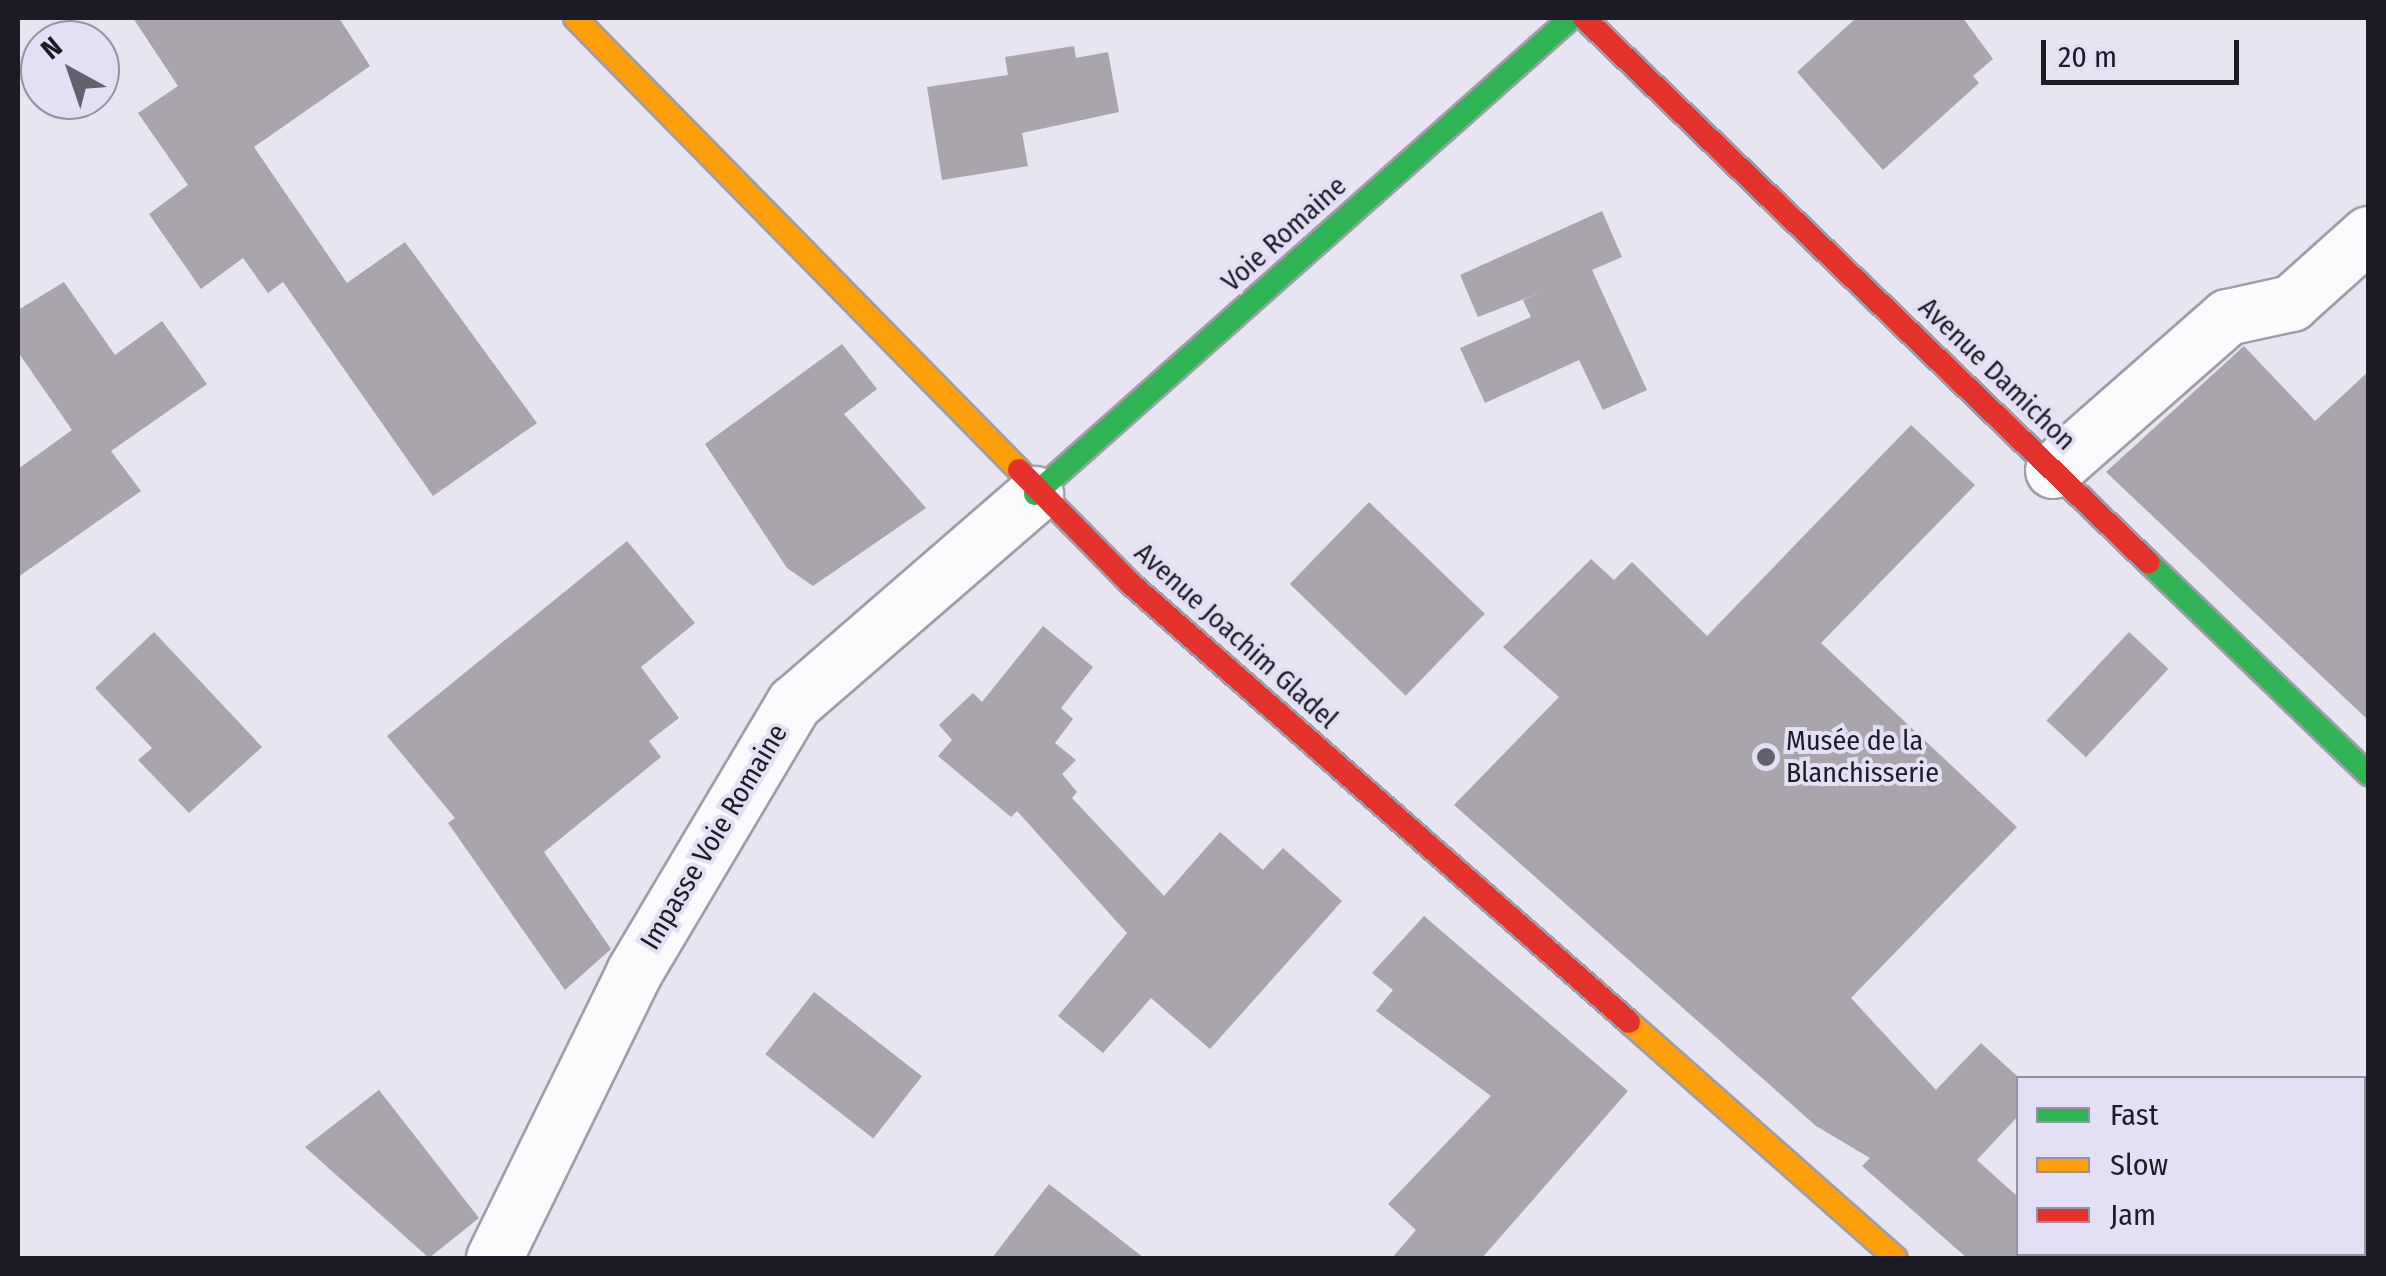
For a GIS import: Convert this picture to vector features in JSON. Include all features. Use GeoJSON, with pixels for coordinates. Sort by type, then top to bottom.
{"type":"FeatureCollection","features":[{"type":"Feature","properties":{"kind":"street","name":"Avenue Joachim Gladel"},"geometry":{"type":"LineString","coordinates":[[576,18],[1036,494],[1896,1258]]}},
{"type":"Feature","properties":{"kind":"street","name":"Voie Romaine"},"geometry":{"type":"LineString","coordinates":[[1036,494],[1571,18]]}},
{"type":"Feature","properties":{"kind":"street","name":"Avenue Damichon"},"geometry":{"type":"LineString","coordinates":[[1584,18],[2368,774]]}},
{"type":"Feature","properties":{"kind":"street"},"geometry":{"type":"LineString","coordinates":[[2054,470],[2227,317],[2291,304],[2368,234]]}},
{"type":"Feature","properties":{"kind":"street","name":"Impasse Voie Romaine"},"geometry":{"type":"LineString","coordinates":[[494,1258],[634,972],[794,703],[1036,494]]}},
{"type":"Feature","properties":{"kind":"building"},"geometry":{"type":"Polygon","coordinates":[[[133,18],[339,18],[370,66],[254,147],[347,283],[405,242],[537,423],[433,496],[283,282],[268,293],[243,258],[201,289],[149,214],[188,185],[138,113],[178,86],[133,18]]]}},
{"type":"Feature","properties":{"kind":"building"},"geometry":{"type":"Polygon","coordinates":[[[1856,18],[1963,18],[1993,59],[1973,76],[1979,83],[1883,170],[1797,72],[1856,18]]]}},
{"type":"Feature","properties":{"kind":"building"},"geometry":{"type":"Polygon","coordinates":[[[1074,46],[1076,58],[1108,52],[1119,112],[1022,133],[1028,166],[942,180],[927,87],[1008,75],[1005,57],[1074,46]]]}},
{"type":"Feature","properties":{"kind":"building"},"geometry":{"type":"Polygon","coordinates":[[[1602,211],[1622,257],[1592,270],[1647,390],[1603,410],[1579,360],[1485,403],[1460,348],[1531,317],[1523,300],[1547,290],[1478,317],[1460,275],[1602,211]]]}},
{"type":"Feature","properties":{"kind":"building"},"geometry":{"type":"Polygon","coordinates":[[[64,282],[115,355],[162,321],[207,384],[111,451],[141,491],[18,577],[18,469],[72,430],[18,352],[18,310],[64,282]]]}},
{"type":"Feature","properties":{"kind":"building"},"geometry":{"type":"Polygon","coordinates":[[[842,344],[877,389],[844,414],[926,508],[813,586],[787,568],[705,444],[842,344]]]}},
{"type":"Feature","properties":{"kind":"building"},"geometry":{"type":"Polygon","coordinates":[[[2244,346],[2315,421],[2368,372],[2368,720],[2106,472],[2244,346]]]}},
{"type":"Feature","properties":{"kind":"building","name":"Musée de la Blanchisserie"},"geometry":{"type":"Polygon","coordinates":[[[1911,425],[1975,485],[1821,643],[2017,827],[1851,998],[1936,1090],[1981,1043],[2017,1076],[2016,1118],[1977,1160],[2016,1195],[2018,1258],[1967,1258],[1862,1166],[1870,1158],[1816,1126],[1454,805],[1559,697],[1503,647],[1591,559],[1614,580],[1632,562],[1707,636],[1911,425]]]}},
{"type":"Feature","properties":{"kind":"building"},"geometry":{"type":"Polygon","coordinates":[[[1369,502],[1485,614],[1406,696],[1290,584],[1369,502]]]}},
{"type":"Feature","properties":{"kind":"building"},"geometry":{"type":"Polygon","coordinates":[[[627,541],[695,623],[641,667],[679,718],[649,741],[661,757],[544,852],[611,949],[565,990],[448,823],[455,818],[387,736],[627,541]]]}},
{"type":"Feature","properties":{"kind":"building"},"geometry":{"type":"Polygon","coordinates":[[[1043,626],[1093,667],[1061,708],[1073,719],[1055,743],[1076,760],[1062,774],[1077,792],[1072,798],[1164,896],[1220,832],[1263,870],[1283,848],[1342,901],[1210,1049],[1151,998],[1103,1053],[1058,1016],[1127,933],[1017,811],[1011,817],[938,756],[952,740],[939,725],[973,693],[982,702],[1043,626]]]}},
{"type":"Feature","properties":{"kind":"building"},"geometry":{"type":"Polygon","coordinates":[[[154,632],[262,747],[189,813],[138,760],[152,748],[95,688],[154,632]]]}},
{"type":"Feature","properties":{"kind":"building"},"geometry":{"type":"Polygon","coordinates":[[[2129,632],[2168,669],[2086,757],[2046,720],[2129,632]]]}},
{"type":"Feature","properties":{"kind":"building"},"geometry":{"type":"Polygon","coordinates":[[[1424,916],[1628,1091],[1482,1258],[1392,1258],[1416,1230],[1388,1204],[1491,1096],[1376,1011],[1393,990],[1372,973],[1424,916]]]}},
{"type":"Feature","properties":{"kind":"building"},"geometry":{"type":"Polygon","coordinates":[[[814,992],[922,1076],[873,1139],[765,1054],[814,992]]]}},
{"type":"Feature","properties":{"kind":"building"},"geometry":{"type":"Polygon","coordinates":[[[379,1090],[479,1218],[429,1258],[305,1147],[379,1090]]]}},
{"type":"Feature","properties":{"kind":"building"},"geometry":{"type":"Polygon","coordinates":[[[1049,1184],[1080,1208],[1144,1258],[992,1258],[1049,1184]]]}},
{"type":"Feature","properties":{"kind":"traffic: fast"},"geometry":{"type":"LineString","coordinates":[[1035,494],[1571,18]]}},
{"type":"Feature","properties":{"kind":"traffic: fast"},"geometry":{"type":"LineString","coordinates":[[2148,562],[2368,774]]}},
{"type":"Feature","properties":{"kind":"traffic: slow"},"geometry":{"type":"LineString","coordinates":[[575,18],[1019,470]]}},
{"type":"Feature","properties":{"kind":"traffic: slow"},"geometry":{"type":"LineString","coordinates":[[1629,1022],[1896,1258]]}},
{"type":"Feature","properties":{"kind":"traffic: jam"},"geometry":{"type":"LineString","coordinates":[[1584,18],[2148,562]]}},
{"type":"Feature","properties":{"kind":"traffic: jam"},"geometry":{"type":"LineString","coordinates":[[1019,470],[1131,584],[1629,1022]]}},
{"type":"Feature","properties":{"kind":"place","name":"Musée de la Blanchisserie"},"geometry":{"type":"Point","coordinates":[1766,757]}}]}
